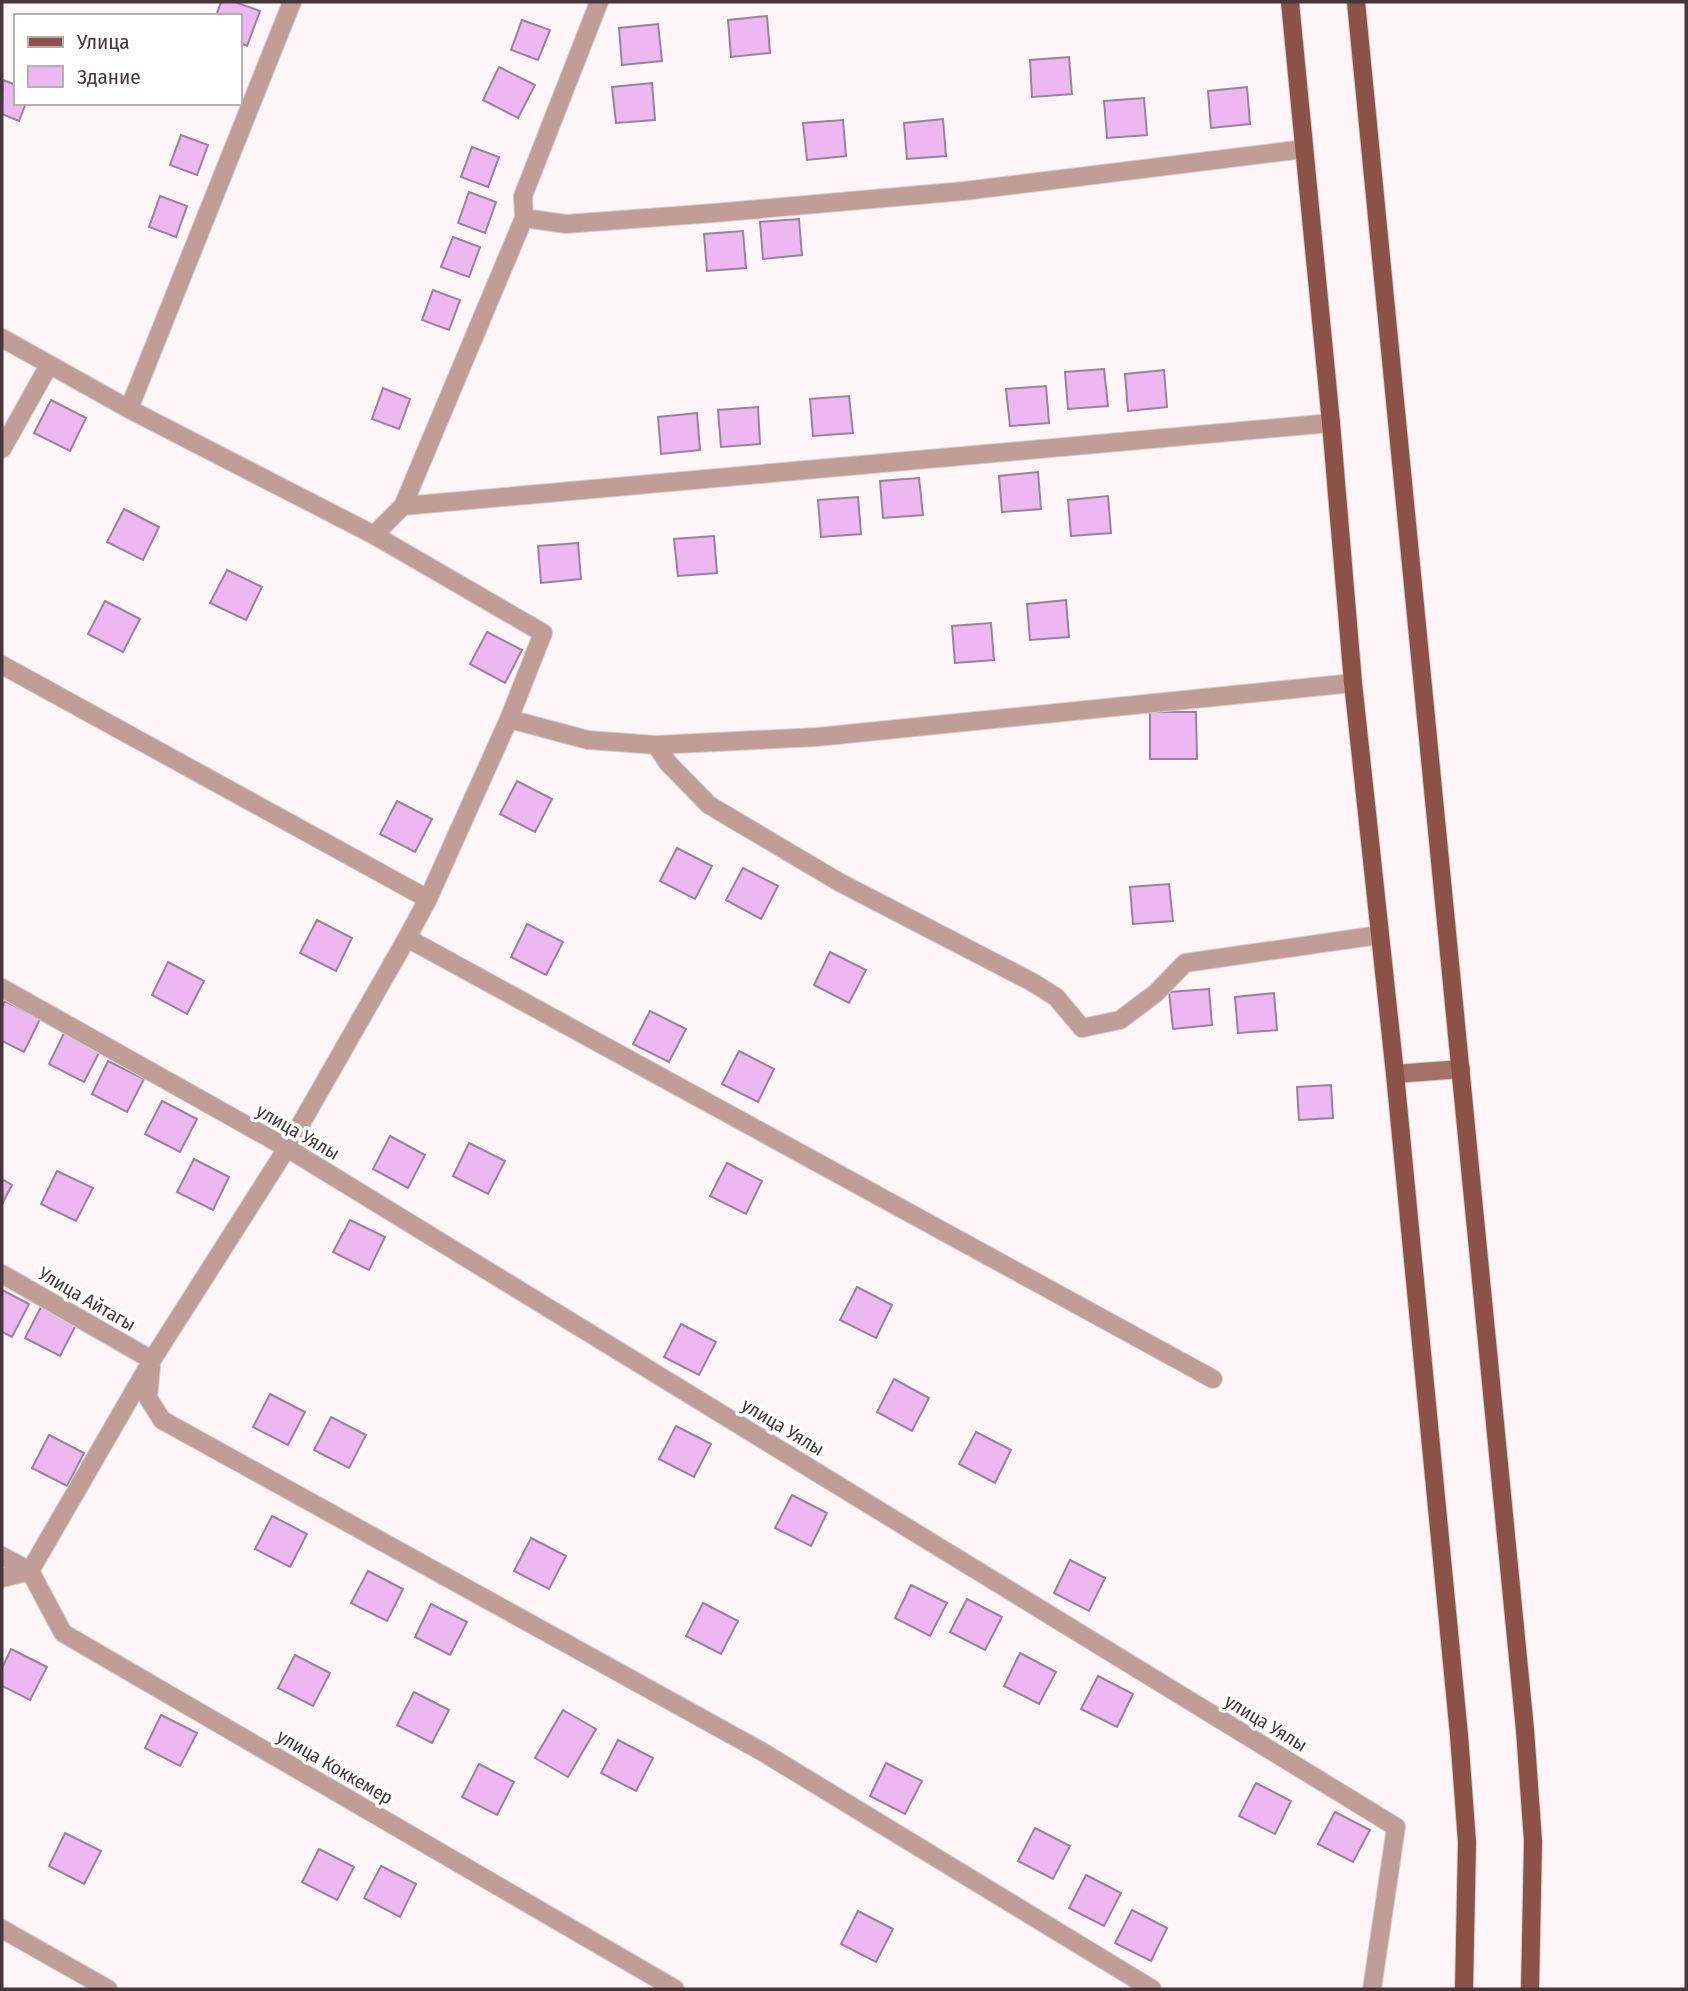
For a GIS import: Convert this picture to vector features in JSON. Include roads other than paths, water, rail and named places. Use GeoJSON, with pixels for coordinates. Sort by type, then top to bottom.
{"type":"FeatureCollection","features":[{"type":"Feature","properties":{"kind":"main road"},"geometry":{"type":"LineString","coordinates":[[1290,2],[1353,683],[1395,1074],[1460,1749],[1466,1842],[1464,1989]]}},
{"type":"Feature","properties":{"kind":"main road"},"geometry":{"type":"LineString","coordinates":[[1356,2],[1525,1730],[1533,1841],[1530,1989]]}},
{"type":"Feature","properties":{"kind":"main road"},"geometry":{"type":"LineString","coordinates":[[1395,1074],[1461,1069]]}},
{"type":"Feature","properties":{"kind":"street"},"geometry":{"type":"LineString","coordinates":[[129,409],[292,2]]}},
{"type":"Feature","properties":{"kind":"street"},"geometry":{"type":"LineString","coordinates":[[374,536],[403,506],[524,218],[523,196],[599,2]]}},
{"type":"Feature","properties":{"kind":"street"},"geometry":{"type":"LineString","coordinates":[[524,218],[566,224],[964,191],[1304,149]]}},
{"type":"Feature","properties":{"kind":"street"},"geometry":{"type":"LineString","coordinates":[[2,338],[129,409],[374,536],[543,633],[509,719],[428,900],[287,1148],[152,1360],[30,1571],[2,1578]]}},
{"type":"Feature","properties":{"kind":"street"},"geometry":{"type":"LineString","coordinates":[[2,449],[49,365]]}},
{"type":"Feature","properties":{"kind":"street"},"geometry":{"type":"LineString","coordinates":[[403,506],[1331,423]]}},
{"type":"Feature","properties":{"kind":"street"},"geometry":{"type":"LineString","coordinates":[[2,665],[428,900]]}},
{"type":"Feature","properties":{"kind":"street"},"geometry":{"type":"LineString","coordinates":[[509,719],[588,740],[656,744],[817,737],[1353,683]]}},
{"type":"Feature","properties":{"kind":"street"},"geometry":{"type":"LineString","coordinates":[[656,744],[668,763],[709,805],[839,882],[1032,982],[1056,997],[1082,1028],[1120,1020],[1156,993],[1185,963],[1379,935]]}},
{"type":"Feature","properties":{"kind":"street"},"geometry":{"type":"LineString","coordinates":[[407,938],[1213,1379]]}},
{"type":"Feature","properties":{"kind":"street","name":"улица Уялы"},"geometry":{"type":"LineString","coordinates":[[2,988],[287,1148],[1396,1827],[1372,1989]]}},
{"type":"Feature","properties":{"kind":"street","name":"Улица Айтагы"},"geometry":{"type":"LineString","coordinates":[[2,1274],[152,1360]]}},
{"type":"Feature","properties":{"kind":"street"},"geometry":{"type":"LineString","coordinates":[[152,1360],[148,1398],[162,1420],[761,1751],[1152,1989]]}},
{"type":"Feature","properties":{"kind":"street"},"geometry":{"type":"LineString","coordinates":[[2,1556],[30,1571]]}},
{"type":"Feature","properties":{"kind":"street","name":"улица Коккемер"},"geometry":{"type":"LineString","coordinates":[[30,1571],[63,1633],[675,1989]]}},
{"type":"Feature","properties":{"kind":"street"},"geometry":{"type":"LineString","coordinates":[[2,1929],[108,1989]]}}]}
